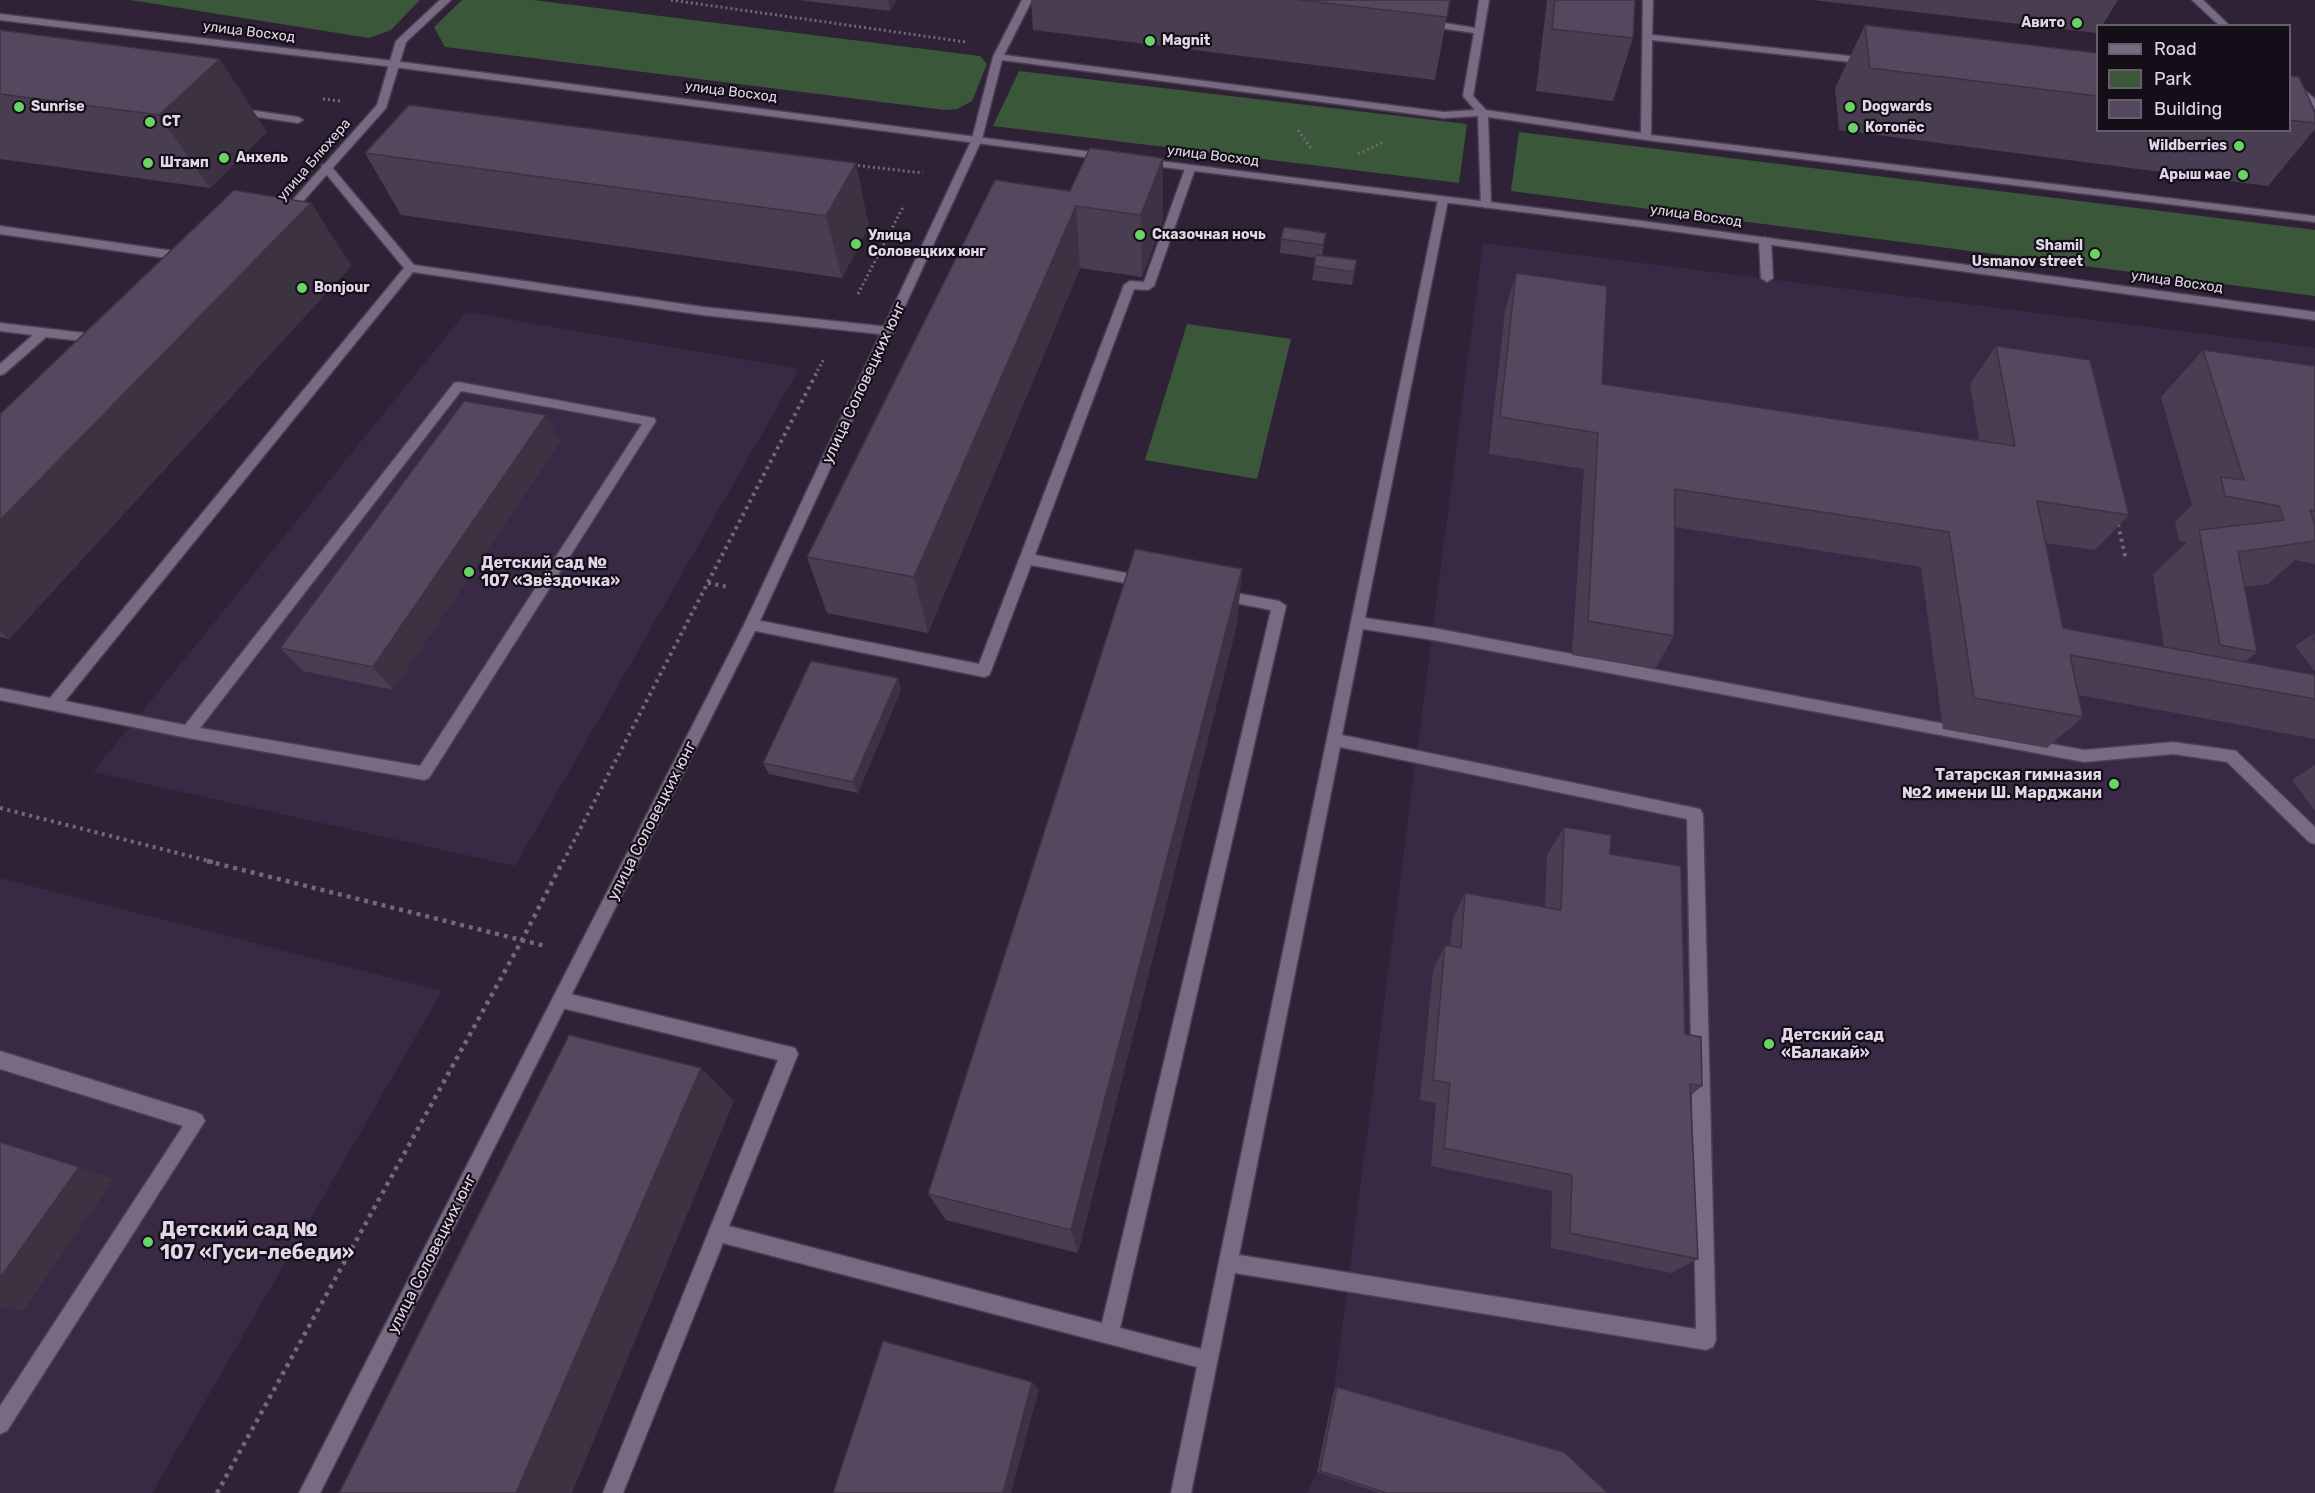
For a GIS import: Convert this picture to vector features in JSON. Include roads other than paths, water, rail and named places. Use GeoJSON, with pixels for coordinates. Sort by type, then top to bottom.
{"type":"FeatureCollection","features":[{"type":"Feature","properties":{"kind":"street","name":"улица Блюхера"},"geometry":{"type":"LineString","coordinates":[[281,221],[326,167],[382,106],[401,41],[446,0]]}},
{"type":"Feature","properties":{"kind":"street","name":"улица Соловецких юнг"},"geometry":{"type":"LineString","coordinates":[[309,1493],[752,625],[977,139],[998,57],[1027,0]]}},
{"type":"Feature","properties":{"kind":"street"},"geometry":{"type":"LineString","coordinates":[[1484,0],[1468,96],[1483,113],[1486,205]]}},
{"type":"Feature","properties":{"kind":"street"},"geometry":{"type":"LineString","coordinates":[[1646,137],[1648,0]]}},
{"type":"Feature","properties":{"kind":"street"},"geometry":{"type":"LineString","coordinates":[[2197,0],[2224,24]]}},
{"type":"Feature","properties":{"kind":"street","name":"улица Восход"},"geometry":{"type":"LineString","coordinates":[[0,17],[394,64],[977,139],[1125,160],[1765,241],[2315,316]]}},
{"type":"Feature","properties":{"kind":"street"},"geometry":{"type":"LineString","coordinates":[[1410,21],[1478,31]]}},
{"type":"Feature","properties":{"kind":"street"},"geometry":{"type":"LineString","coordinates":[[1648,37],[1879,62]]}},
{"type":"Feature","properties":{"kind":"street"},"geometry":{"type":"LineString","coordinates":[[998,57],[1444,115],[1483,113],[1646,137],[2315,219]]}},
{"type":"Feature","properties":{"kind":"street"},"geometry":{"type":"LineString","coordinates":[[2291,83],[2315,105]]}},
{"type":"Feature","properties":{"kind":"street"},"geometry":{"type":"LineString","coordinates":[[2291,104],[2315,105]]}},
{"type":"Feature","properties":{"kind":"street"},"geometry":{"type":"LineString","coordinates":[[229,110],[298,120]]}},
{"type":"Feature","properties":{"kind":"street"},"geometry":{"type":"LineString","coordinates":[[326,167],[410,268],[703,311],[888,331]]}},
{"type":"Feature","properties":{"kind":"street"},"geometry":{"type":"LineString","coordinates":[[752,625],[984,671],[1130,285],[1148,286],[1190,168]]}},
{"type":"Feature","properties":{"kind":"street"},"geometry":{"type":"LineString","coordinates":[[1181,1493],[1443,200]]}},
{"type":"Feature","properties":{"kind":"street"},"geometry":{"type":"LineString","coordinates":[[0,230],[197,259]]}},
{"type":"Feature","properties":{"kind":"street"},"geometry":{"type":"LineString","coordinates":[[1765,241],[1767,278]]}},
{"type":"Feature","properties":{"kind":"street"},"geometry":{"type":"LineString","coordinates":[[52,706],[410,268]]}},
{"type":"Feature","properties":{"kind":"street"},"geometry":{"type":"LineString","coordinates":[[0,327],[42,334],[113,340]]}},
{"type":"Feature","properties":{"kind":"street"},"geometry":{"type":"LineString","coordinates":[[0,371],[42,334]]}},
{"type":"Feature","properties":{"kind":"street"},"geometry":{"type":"LineString","coordinates":[[0,694],[188,732],[424,773],[650,421],[458,386],[188,732]]}},
{"type":"Feature","properties":{"kind":"street"},"geometry":{"type":"LineString","coordinates":[[1027,559],[1164,585]]}},
{"type":"Feature","properties":{"kind":"street"},"geometry":{"type":"LineString","coordinates":[[1109,1334],[1279,606],[1199,591]]}},
{"type":"Feature","properties":{"kind":"street"},"geometry":{"type":"LineString","coordinates":[[1356,622],[1445,636],[2084,756],[2173,748],[2231,756],[2315,837]]}},
{"type":"Feature","properties":{"kind":"street"},"geometry":{"type":"LineString","coordinates":[[1226,1262],[1706,1340],[1695,814],[1333,739]]}},
{"type":"Feature","properties":{"kind":"street"},"geometry":{"type":"LineString","coordinates":[[562,1000],[789,1054],[613,1493]]}},
{"type":"Feature","properties":{"kind":"street"},"geometry":{"type":"LineString","coordinates":[[0,1060],[196,1121],[0,1424]]}},
{"type":"Feature","properties":{"kind":"street"},"geometry":{"type":"LineString","coordinates":[[718,1232],[1207,1360]]}},
{"type":"Feature","properties":{"kind":"place","name":"Авито"},"geometry":{"type":"Point","coordinates":[2077,23]}},
{"type":"Feature","properties":{"kind":"place","name":"Magnit"},"geometry":{"type":"Point","coordinates":[1150,41]}},
{"type":"Feature","properties":{"kind":"place","name":"Sunrise"},"geometry":{"type":"Point","coordinates":[19,107]}},
{"type":"Feature","properties":{"kind":"place","name":"Dogwards"},"geometry":{"type":"Point","coordinates":[1850,107]}},
{"type":"Feature","properties":{"kind":"place","name":"СТ"},"geometry":{"type":"Point","coordinates":[150,122]}},
{"type":"Feature","properties":{"kind":"place","name":"Котопёс"},"geometry":{"type":"Point","coordinates":[1853,128]}},
{"type":"Feature","properties":{"kind":"place","name":"Wildberries"},"geometry":{"type":"Point","coordinates":[2239,146]}},
{"type":"Feature","properties":{"kind":"place","name":"Анхель"},"geometry":{"type":"Point","coordinates":[224,158]}},
{"type":"Feature","properties":{"kind":"place","name":"Штамп"},"geometry":{"type":"Point","coordinates":[148,163]}},
{"type":"Feature","properties":{"kind":"place","name":"Арыш мае"},"geometry":{"type":"Point","coordinates":[2243,175]}},
{"type":"Feature","properties":{"kind":"place","name":"Сказочная ночь"},"geometry":{"type":"Point","coordinates":[1140,235]}},
{"type":"Feature","properties":{"kind":"place","name":"Улица Соловецких юнг"},"geometry":{"type":"Point","coordinates":[856,244]}},
{"type":"Feature","properties":{"kind":"place","name":"Shamil Usmanov street"},"geometry":{"type":"Point","coordinates":[2095,254]}},
{"type":"Feature","properties":{"kind":"place","name":"Bonjour"},"geometry":{"type":"Point","coordinates":[302,288]}},
{"type":"Feature","properties":{"kind":"place","name":"Детский сад № 107 «Звёздочка»"},"geometry":{"type":"Point","coordinates":[469,572]}},
{"type":"Feature","properties":{"kind":"place","name":"Татарская гимназия №2 имени Ш. Марджани"},"geometry":{"type":"Point","coordinates":[2114,784]}},
{"type":"Feature","properties":{"kind":"place","name":"Детский сад «Балакай»"},"geometry":{"type":"Point","coordinates":[1769,1044]}},
{"type":"Feature","properties":{"kind":"place","name":"Детский сад № 107 «Гуси-лебеди»"},"geometry":{"type":"Point","coordinates":[148,1242]}}]}
